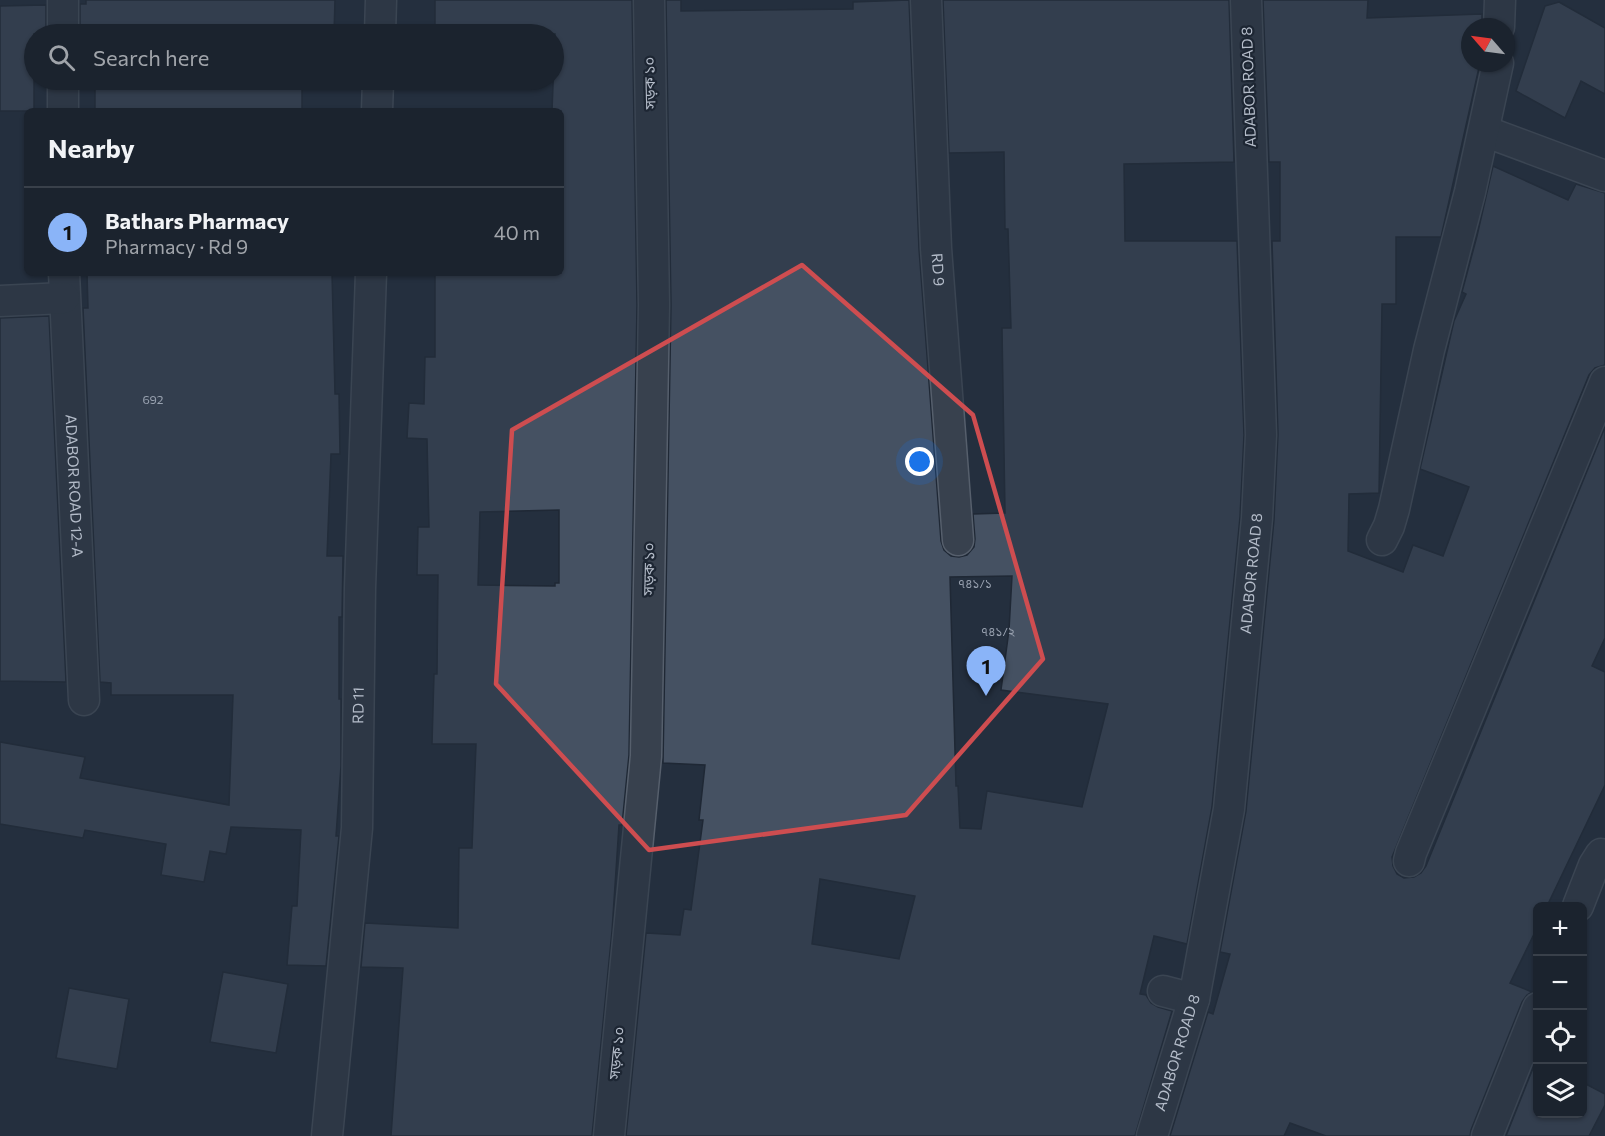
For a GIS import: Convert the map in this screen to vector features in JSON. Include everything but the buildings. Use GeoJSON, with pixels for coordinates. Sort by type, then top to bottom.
{"type":"FeatureCollection","features":[{"type":"Feature","properties":{"kind":"street"},"geometry":{"type":"LineString","coordinates":[[63,0],[63,24]]}},
{"type":"Feature","properties":{"kind":"street"},"geometry":{"type":"LineString","coordinates":[[380,24],[381,0]]}},
{"type":"Feature","properties":{"kind":"street","name":"সড়ক ১০"},"geometry":{"type":"LineString","coordinates":[[609,1136],[646,756],[654,305],[649,0]]}},
{"type":"Feature","properties":{"kind":"street","name":"RD 9"},"geometry":{"type":"LineString","coordinates":[[926,0],[936,248],[958,540]]}},
{"type":"Feature","properties":{"kind":"street","name":"ADABOR ROAD 8"},"geometry":{"type":"LineString","coordinates":[[1152,1136],[1194,999],[1229,809],[1257,518],[1261,435],[1246,0]]}},
{"type":"Feature","properties":{"kind":"street"},"geometry":{"type":"LineString","coordinates":[[1499,18],[1500,0]]}},
{"type":"Feature","properties":{"kind":"street"},"geometry":{"type":"LineString","coordinates":[[1382,540],[1394,509],[1428,350],[1484,131],[1496,72]]}},
{"type":"Feature","properties":{"kind":"street"},"geometry":{"type":"LineString","coordinates":[[63,90],[63,108]]}},
{"type":"Feature","properties":{"kind":"street"},"geometry":{"type":"LineString","coordinates":[[377,108],[378,90]]}},
{"type":"Feature","properties":{"kind":"street"},"geometry":{"type":"LineString","coordinates":[[1484,131],[1605,176]]}},
{"type":"Feature","properties":{"kind":"street","name":"RD 11"},"geometry":{"type":"LineString","coordinates":[[327,1136],[357,828],[360,588],[371,276]]}},
{"type":"Feature","properties":{"kind":"street"},"geometry":{"type":"LineString","coordinates":[[0,301],[64,286]]}},
{"type":"Feature","properties":{"kind":"street","name":"ADABOR ROAD 12-A"},"geometry":{"type":"LineString","coordinates":[[64,286],[84,700]]}},
{"type":"Feature","properties":{"kind":"street"},"geometry":{"type":"LineString","coordinates":[[1409,861],[1506,618],[1605,382]]}},
{"type":"Feature","properties":{"kind":"street"},"geometry":{"type":"LineString","coordinates":[[1580,902],[1594,865],[1601,854],[1605,855]]}},
{"type":"Feature","properties":{"kind":"street"},"geometry":{"type":"LineString","coordinates":[[1163,991],[1194,999]]}},
{"type":"Feature","properties":{"kind":"street"},"geometry":{"type":"LineString","coordinates":[[1487,1136],[1537,1010]]}},
{"type":"Feature","properties":{"kind":"highlighted area"},"geometry":{"type":"Polygon","coordinates":[[[802,265],[973,415],[1043,659],[906,815],[649,850],[496,684],[512,430],[802,265]]]}},
{"type":"Feature","properties":{"kind":"place","name":"Bathars Pharmacy"},"geometry":{"type":"Point","coordinates":[986,696]}}]}
